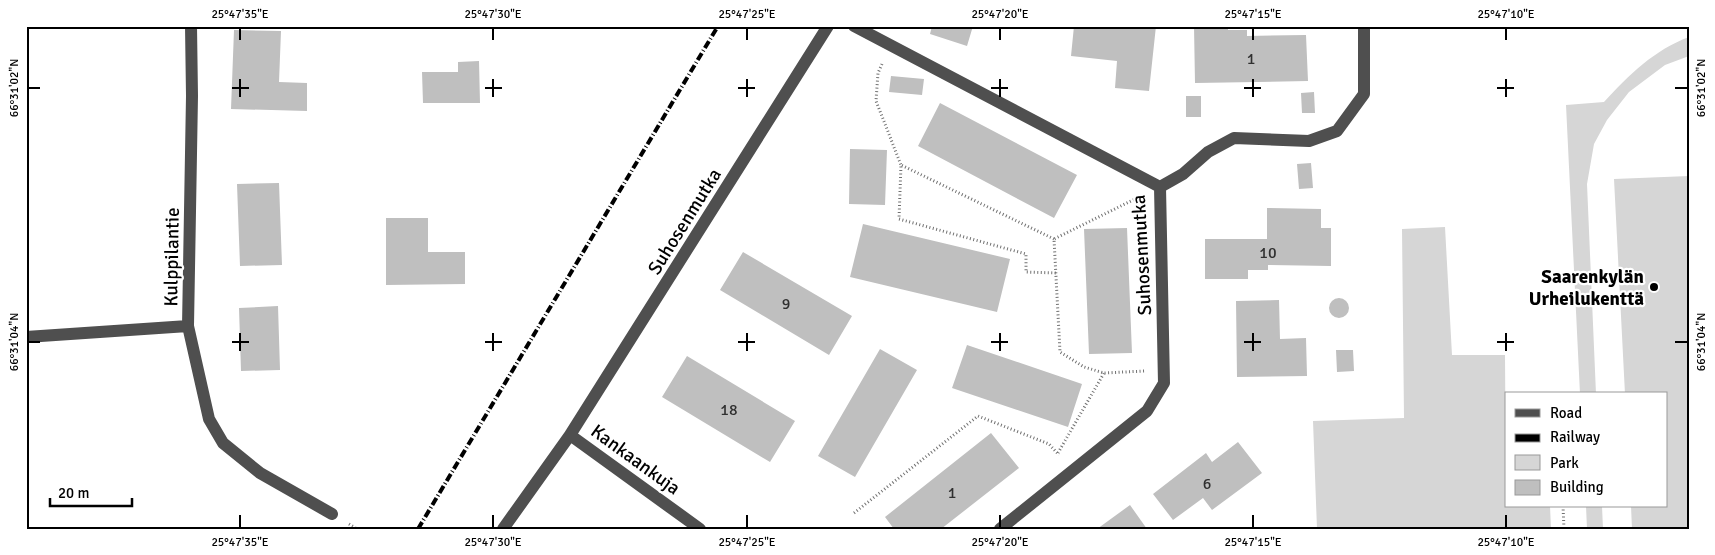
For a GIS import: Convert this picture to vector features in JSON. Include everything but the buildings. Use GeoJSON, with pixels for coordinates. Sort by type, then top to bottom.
{"type":"FeatureCollection","features":[{"type":"Feature","properties":{"kind":"street","name":"Kulppilantie"},"geometry":{"type":"LineString","coordinates":[[26,337],[188,326],[192,96],[191,26]]}},
{"type":"Feature","properties":{"kind":"street","name":"Suhosenmutka"},"geometry":{"type":"LineString","coordinates":[[570,435],[828,26]]}},
{"type":"Feature","properties":{"kind":"street","name":"Suhosenmutka"},"geometry":{"type":"LineString","coordinates":[[854,26],[1160,187],[1164,383],[1146,411],[1000,529]]}},
{"type":"Feature","properties":{"kind":"street"},"geometry":{"type":"LineString","coordinates":[[1160,187],[1183,174],[1208,152],[1234,138],[1309,142],[1338,130],[1364,94],[1364,26]]}},
{"type":"Feature","properties":{"kind":"street"},"geometry":{"type":"LineString","coordinates":[[188,326],[209,419],[223,443],[260,473],[332,514]]}},
{"type":"Feature","properties":{"kind":"street","name":"Kankaankuja"},"geometry":{"type":"LineString","coordinates":[[503,529],[570,435],[700,529]]}},
{"type":"Feature","properties":{"kind":"path"},"geometry":{"type":"LineString","coordinates":[[890,46],[878,73],[876,101],[901,165],[899,219],[1026,254],[1026,272],[1056,274]]}},
{"type":"Feature","properties":{"kind":"path"},"geometry":{"type":"LineString","coordinates":[[901,165],[1054,239]]}},
{"type":"Feature","properties":{"kind":"path"},"geometry":{"type":"LineString","coordinates":[[1054,239],[1160,187]]}},
{"type":"Feature","properties":{"kind":"path"},"geometry":{"type":"LineString","coordinates":[[1054,239],[1060,352],[1084,367],[1104,372],[1164,370]]}},
{"type":"Feature","properties":{"kind":"path"},"geometry":{"type":"LineString","coordinates":[[1058,453],[1104,372]]}},
{"type":"Feature","properties":{"kind":"path"},"geometry":{"type":"LineString","coordinates":[[854,513],[978,416],[1048,444],[1074,469]]}},
{"type":"Feature","properties":{"kind":"path"},"geometry":{"type":"LineString","coordinates":[[1563,508],[1564,529]]}},
{"type":"Feature","properties":{"kind":"green space","name":"Saarenkylän Urheilukenttä"},"geometry":{"type":"Polygon","coordinates":[[[1689,37],[1689,56],[1665,65],[1629,92],[1607,120],[1594,144],[1587,184],[1596,392],[1580,392],[1566,105],[1604,102],[1643,64],[1676,42],[1689,37]]]}},
{"type":"Feature","properties":{"kind":"green space","name":"Saarenkylän Urheilukenttä"},"geometry":{"type":"Polygon","coordinates":[[[1689,176],[1689,529],[1632,529],[1631,508],[1668,508],[1668,392],[1625,392],[1614,179],[1689,176]]]}},
{"type":"Feature","properties":{"kind":"green space"},"geometry":{"type":"Polygon","coordinates":[[[1445,227],[1452,355],[1505,355],[1505,508],[1550,508],[1551,529],[1317,529],[1313,421],[1404,418],[1402,229],[1445,227]]]}},
{"type":"Feature","properties":{"kind":"green space"},"geometry":{"type":"Polygon","coordinates":[[[1586,508],[1602,508],[1603,529],[1587,529],[1586,508]]]}},
{"type":"Feature","properties":{"kind":"railway"},"geometry":{"type":"LineString","coordinates":[[418,529],[718,26]]}},
{"type":"Feature","properties":{"kind":"place","name":"Saarenkylän Urheilukenttä"},"geometry":{"type":"Point","coordinates":[1654,287]}}]}
